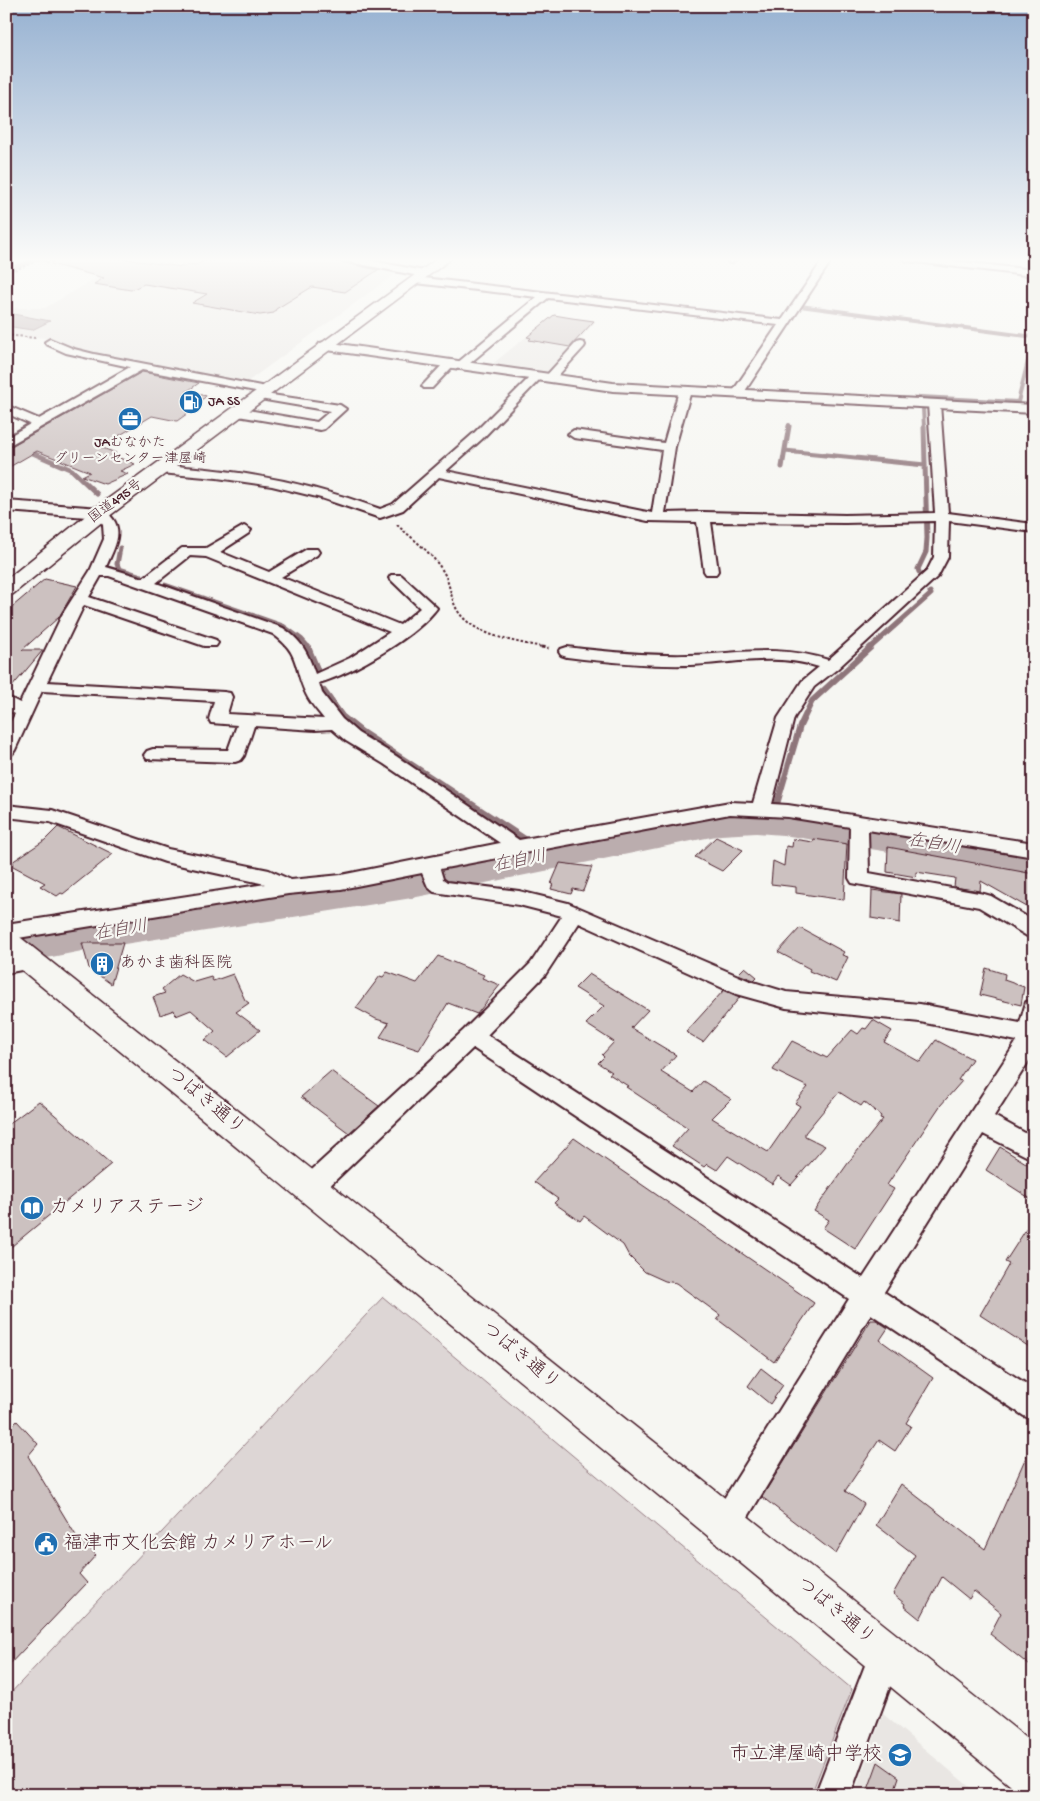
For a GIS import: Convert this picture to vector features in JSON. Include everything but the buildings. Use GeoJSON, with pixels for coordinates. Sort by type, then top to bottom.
{"type":"FeatureCollection","features":[{"type":"Feature","properties":{"kind":"main road","name":"国道495号"},"geometry":{"type":"LineString","coordinates":[[6,590],[101,513],[330,342]]}},
{"type":"Feature","properties":{"kind":"main road","name":"つばき通り"},"geometry":{"type":"LineString","coordinates":[[17,955],[312,1187],[1034,1774]]}},
{"type":"Feature","properties":{"kind":"street"},"geometry":{"type":"LineString","coordinates":[[50,342],[70,351],[340,409],[320,426],[236,412]]}},
{"type":"Feature","properties":{"kind":"street"},"geometry":{"type":"LineString","coordinates":[[428,386],[484,342]]}},
{"type":"Feature","properties":{"kind":"street"},"geometry":{"type":"LineString","coordinates":[[737,394],[771,342]]}},
{"type":"Feature","properties":{"kind":"street"},"geometry":{"type":"LineString","coordinates":[[160,469],[247,477],[285,484],[322,492],[380,514],[398,507],[580,345]]}},
{"type":"Feature","properties":{"kind":"street"},"geometry":{"type":"LineString","coordinates":[[325,346],[614,387],[1034,409]]}},
{"type":"Feature","properties":{"kind":"street"},"geometry":{"type":"LineString","coordinates":[[6,443],[140,366]]}},
{"type":"Feature","properties":{"kind":"street"},"geometry":{"type":"LineString","coordinates":[[658,516],[670,447],[685,391]]}},
{"type":"Feature","properties":{"kind":"street"},"geometry":{"type":"LineString","coordinates":[[761,808],[786,718],[808,684],[831,666],[934,573],[941,557],[942,518],[934,404]]}},
{"type":"Feature","properties":{"kind":"street"},"geometry":{"type":"LineString","coordinates":[[6,408],[40,424]]}},
{"type":"Feature","properties":{"kind":"street"},"geometry":{"type":"LineString","coordinates":[[574,434],[670,447]]}},
{"type":"Feature","properties":{"kind":"street"},"geometry":{"type":"LineString","coordinates":[[436,473],[648,517],[954,517],[1034,528]]}},
{"type":"Feature","properties":{"kind":"street"},"geometry":{"type":"LineString","coordinates":[[6,506],[77,509],[101,513],[110,526],[111,539],[97,571],[70,615],[6,750]]}},
{"type":"Feature","properties":{"kind":"street"},"geometry":{"type":"LineString","coordinates":[[703,516],[711,571]]}},
{"type":"Feature","properties":{"kind":"street"},"geometry":{"type":"LineString","coordinates":[[209,553],[244,530]]}},
{"type":"Feature","properties":{"kind":"street"},"geometry":{"type":"LineString","coordinates":[[145,584],[187,551],[209,553],[403,632]]}},
{"type":"Feature","properties":{"kind":"street"},"geometry":{"type":"LineString","coordinates":[[270,578],[312,552]]}},
{"type":"Feature","properties":{"kind":"street"},"geometry":{"type":"LineString","coordinates":[[97,571],[111,572],[278,631],[291,640],[301,655],[314,694],[336,722],[352,736],[510,840],[516,847]]}},
{"type":"Feature","properties":{"kind":"street"},"geometry":{"type":"LineString","coordinates":[[309,681],[327,677],[403,632],[429,608],[396,578]]}},
{"type":"Feature","properties":{"kind":"street"},"geometry":{"type":"LineString","coordinates":[[81,599],[210,643]]}},
{"type":"Feature","properties":{"kind":"street"},"geometry":{"type":"LineString","coordinates":[[567,652],[636,660],[689,660],[775,654],[810,659],[831,666]]}},
{"type":"Feature","properties":{"kind":"street"},"geometry":{"type":"LineString","coordinates":[[38,686],[224,697],[217,720],[315,725],[336,722]]}},
{"type":"Feature","properties":{"kind":"street"},"geometry":{"type":"LineString","coordinates":[[6,701],[18,710],[26,710]]}},
{"type":"Feature","properties":{"kind":"street"},"geometry":{"type":"LineString","coordinates":[[154,755],[235,756],[247,721]]}},
{"type":"Feature","properties":{"kind":"street"},"geometry":{"type":"LineString","coordinates":[[6,932],[288,888],[433,875],[516,847],[730,808],[761,808],[1034,850]]}},
{"type":"Feature","properties":{"kind":"street"},"geometry":{"type":"LineString","coordinates":[[6,811],[52,816],[164,855],[269,877],[288,888]]}},
{"type":"Feature","properties":{"kind":"street"},"geometry":{"type":"LineString","coordinates":[[859,823],[859,878],[984,901],[1034,932]]}},
{"type":"Feature","properties":{"kind":"street"},"geometry":{"type":"LineString","coordinates":[[433,875],[446,888],[548,903],[575,913],[744,988],[786,1000],[920,1013],[1032,1035]]}},
{"type":"Feature","properties":{"kind":"street"},"geometry":{"type":"LineString","coordinates":[[312,1187],[472,1036],[538,969],[575,913]]}},
{"type":"Feature","properties":{"kind":"street"},"geometry":{"type":"LineString","coordinates":[[726,1524],[866,1297],[1028,1043],[1032,1035],[1034,1008]]}},
{"type":"Feature","properties":{"kind":"street"},"geometry":{"type":"LineString","coordinates":[[472,1036],[1034,1406]]}},
{"type":"Feature","properties":{"kind":"street"},"geometry":{"type":"LineString","coordinates":[[980,1120],[1034,1150]]}},
{"type":"Feature","properties":{"kind":"street"},"geometry":{"type":"LineString","coordinates":[[832,1795],[886,1654]]}},
{"type":"Feature","properties":{"kind":"path"},"geometry":{"type":"LineString","coordinates":[[380,514],[395,523],[433,559],[445,574],[460,614],[472,625],[510,639],[567,652]]}},
{"type":"Feature","properties":{"kind":"shaded area"},"geometry":{"type":"Polygon","coordinates":[[[54,342],[302,342],[243,385],[73,350],[54,342]]]}},
{"type":"Feature","properties":{"kind":"shaded area"},"geometry":{"type":"Polygon","coordinates":[[[520,342],[578,342],[549,375],[490,366],[520,342]]]}},
{"type":"Feature","properties":{"kind":"shaded area"},"geometry":{"type":"Polygon","coordinates":[[[383,1297],[852,1689],[811,1795],[6,1795],[6,1698],[383,1297]]]}},
{"type":"Feature","properties":{"kind":"shaded area","name":"市立津屋崎中学校"},"geometry":{"type":"Polygon","coordinates":[[[883,1714],[979,1795],[854,1795],[883,1714]]]}},
{"type":"Feature","properties":{"kind":"waterway"},"geometry":{"type":"LineString","coordinates":[[920,397],[1018,402],[1033,342]]}},
{"type":"Feature","properties":{"kind":"waterway"},"geometry":{"type":"LineString","coordinates":[[923,408],[924,427]]}},
{"type":"Feature","properties":{"kind":"waterway"},"geometry":{"type":"LineString","coordinates":[[782,467],[789,426]]}},
{"type":"Feature","properties":{"kind":"waterway"},"geometry":{"type":"LineString","coordinates":[[919,572],[918,569],[926,552],[927,538],[924,426]]}},
{"type":"Feature","properties":{"kind":"waterway"},"geometry":{"type":"LineString","coordinates":[[12,444],[72,470],[97,494]]}},
{"type":"Feature","properties":{"kind":"waterway"},"geometry":{"type":"LineString","coordinates":[[785,451],[925,465]]}},
{"type":"Feature","properties":{"kind":"waterway"},"geometry":{"type":"LineString","coordinates":[[120,548],[117,564],[119,569],[141,576]]}},
{"type":"Feature","properties":{"kind":"waterway"},"geometry":{"type":"LineString","coordinates":[[165,585],[283,626],[301,639],[309,648]]}},
{"type":"Feature","properties":{"kind":"waterway"},"geometry":{"type":"LineString","coordinates":[[870,648],[931,594],[930,592]]}},
{"type":"Feature","properties":{"kind":"waterway"},"geometry":{"type":"LineString","coordinates":[[308,647],[317,669]]}},
{"type":"Feature","properties":{"kind":"waterway"},"geometry":{"type":"LineString","coordinates":[[777,804],[800,726],[812,701],[871,647]]}},
{"type":"Feature","properties":{"kind":"waterway"},"geometry":{"type":"LineString","coordinates":[[324,691],[342,716],[362,732],[525,839]]}},
{"type":"Feature","properties":{"kind":"waterway","name":"在自川"},"geometry":{"type":"LineString","coordinates":[[6,949],[87,934],[412,883],[721,822],[756,820],[783,822],[1034,861]]}},
{"type":"Feature","properties":{"kind":"place","name":"JA SS"},"geometry":{"type":"Point","coordinates":[191,402]}},
{"type":"Feature","properties":{"kind":"place","name":"JAむなかた グリーンセンター津屋崎"},"geometry":{"type":"Point","coordinates":[130,419]}},
{"type":"Feature","properties":{"kind":"place","name":"あかま歯科医院"},"geometry":{"type":"Point","coordinates":[102,964]}},
{"type":"Feature","properties":{"kind":"place","name":"カメリアステージ"},"geometry":{"type":"Point","coordinates":[32,1208]}},
{"type":"Feature","properties":{"kind":"place","name":"福津市文化会館 カメリアホール"},"geometry":{"type":"Point","coordinates":[46,1544]}},
{"type":"Feature","properties":{"kind":"place","name":"市立津屋崎中学校"},"geometry":{"type":"Point","coordinates":[900,1755]}}]}
